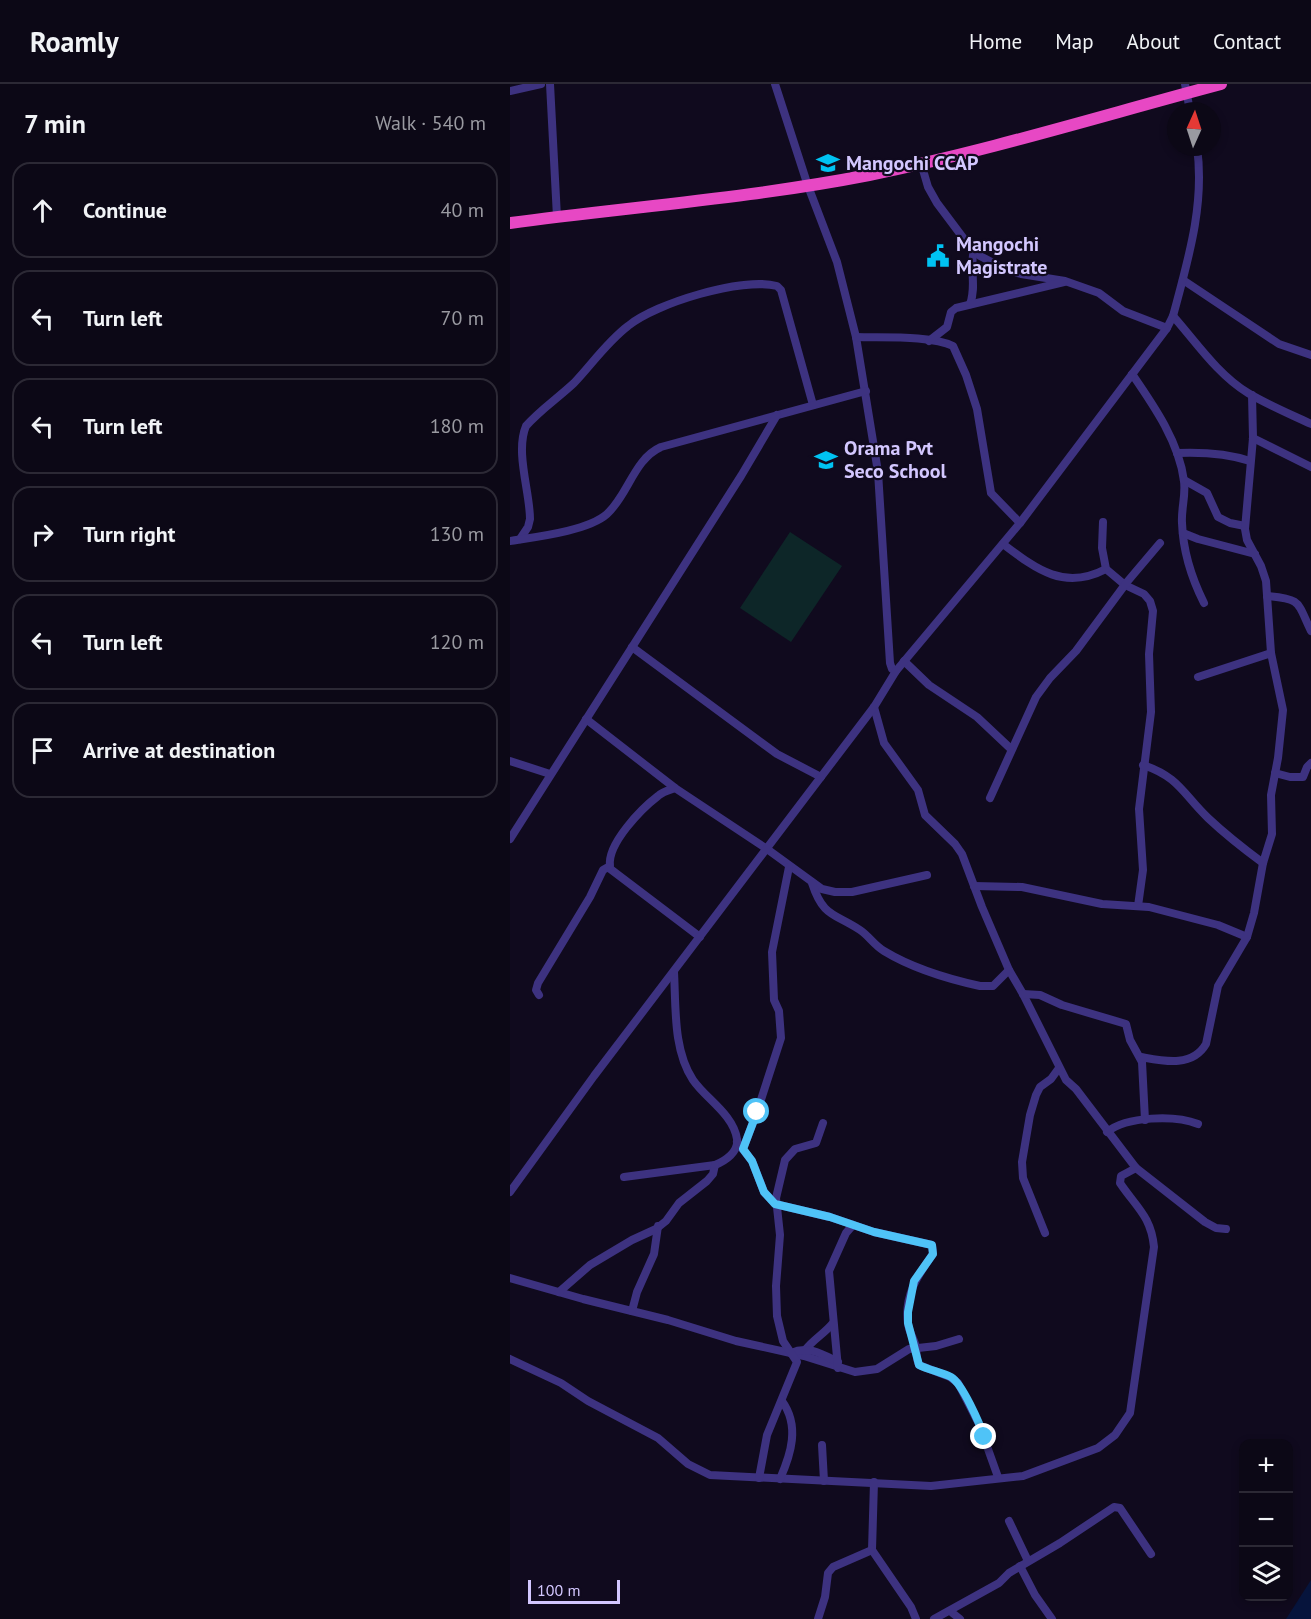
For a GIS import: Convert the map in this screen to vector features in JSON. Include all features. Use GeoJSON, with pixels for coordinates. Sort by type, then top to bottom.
{"type":"FeatureCollection","features":[{"type":"Feature","properties":{"kind":"highway"},"geometry":{"type":"LineString","coordinates":[[510,223],[808,186],[921,163],[1186,89],[1221,84]]}},
{"type":"Feature","properties":{"kind":"street"},"geometry":{"type":"LineString","coordinates":[[510,91],[541,84]]}},
{"type":"Feature","properties":{"kind":"street"},"geometry":{"type":"LineString","coordinates":[[550,84],[557,217]]}},
{"type":"Feature","properties":{"kind":"street"},"geometry":{"type":"LineString","coordinates":[[774,84],[808,186],[837,262],[855,337],[878,472],[890,663],[896,672]]}},
{"type":"Feature","properties":{"kind":"street"},"geometry":{"type":"LineString","coordinates":[[510,1191],[594,1076],[874,707],[904,661],[1020,523],[1167,328],[1173,316],[1183,280],[1194,230],[1198,201],[1198,156]]}},
{"type":"Feature","properties":{"kind":"street"},"geometry":{"type":"LineString","coordinates":[[921,163],[928,187],[938,203],[974,250],[990,262],[1030,276],[1065,281],[1099,294],[1126,312],[1167,328]]}},
{"type":"Feature","properties":{"kind":"street"},"geometry":{"type":"LineString","coordinates":[[970,304],[974,290],[971,267],[974,250]]}},
{"type":"Feature","properties":{"kind":"street"},"geometry":{"type":"LineString","coordinates":[[1183,280],[1279,344],[1311,355]]}},
{"type":"Feature","properties":{"kind":"street"},"geometry":{"type":"LineString","coordinates":[[929,341],[947,327],[953,309],[1065,281]]}},
{"type":"Feature","properties":{"kind":"street"},"geometry":{"type":"LineString","coordinates":[[520,539],[530,519],[523,448],[523,434],[526,426],[571,385],[621,332],[651,312],[688,297],[712,291],[763,284],[777,285],[781,290],[813,405]]}},
{"type":"Feature","properties":{"kind":"street"},"geometry":{"type":"LineString","coordinates":[[1173,316],[1224,374],[1252,395],[1311,424]]}},
{"type":"Feature","properties":{"kind":"street"},"geometry":{"type":"LineString","coordinates":[[855,337],[929,341],[949,344],[956,351],[977,409],[991,493],[1020,523]]}},
{"type":"Feature","properties":{"kind":"street"},"geometry":{"type":"LineString","coordinates":[[1132,374],[1166,429],[1177,453],[1184,480],[1183,533],[1196,586],[1203,603]]}},
{"type":"Feature","properties":{"kind":"street"},"geometry":{"type":"LineString","coordinates":[[510,541],[578,528],[597,520],[615,505],[642,463],[655,450],[866,391]]}},
{"type":"Feature","properties":{"kind":"street"},"geometry":{"type":"LineString","coordinates":[[1141,1057],[1182,1061],[1194,1056],[1206,1044],[1218,986],[1247,937],[1263,863],[1272,834],[1271,795],[1283,706],[1271,653],[1267,596],[1262,566],[1247,540],[1245,526],[1253,438],[1252,395]]}},
{"type":"Feature","properties":{"kind":"street"},"geometry":{"type":"LineString","coordinates":[[510,839],[777,415]]}},
{"type":"Feature","properties":{"kind":"street"},"geometry":{"type":"LineString","coordinates":[[1253,438],[1311,467]]}},
{"type":"Feature","properties":{"kind":"street"},"geometry":{"type":"LineString","coordinates":[[1177,453],[1208,452],[1250,461]]}},
{"type":"Feature","properties":{"kind":"street"},"geometry":{"type":"LineString","coordinates":[[1184,480],[1207,493],[1221,520],[1245,526]]}},
{"type":"Feature","properties":{"kind":"street"},"geometry":{"type":"LineString","coordinates":[[1103,522],[1102,548],[1106,569],[1125,585],[1144,594],[1150,601],[1153,611],[1149,654],[1150,712],[1138,809],[1143,870],[1138,906]]}},
{"type":"Feature","properties":{"kind":"street"},"geometry":{"type":"LineString","coordinates":[[1183,533],[1255,554]]}},
{"type":"Feature","properties":{"kind":"street"},"geometry":{"type":"LineString","coordinates":[[990,798],[1041,689],[1076,651],[1125,585],[1160,543]]}},
{"type":"Feature","properties":{"kind":"street"},"geometry":{"type":"LineString","coordinates":[[1003,544],[1033,568],[1076,580],[1087,578],[1106,569]]}},
{"type":"Feature","properties":{"kind":"street"},"geometry":{"type":"LineString","coordinates":[[1267,596],[1290,598],[1297,602],[1307,613],[1311,631]]}},
{"type":"Feature","properties":{"kind":"street"},"geometry":{"type":"LineString","coordinates":[[632,646],[777,754],[821,777]]}},
{"type":"Feature","properties":{"kind":"street"},"geometry":{"type":"LineString","coordinates":[[1198,677],[1271,653]]}},
{"type":"Feature","properties":{"kind":"street"},"geometry":{"type":"LineString","coordinates":[[904,661],[929,685],[977,717],[1011,749]]}},
{"type":"Feature","properties":{"kind":"street"},"geometry":{"type":"LineString","coordinates":[[874,707],[884,743],[918,790],[927,818],[955,844],[962,854],[1009,970],[1066,1080],[1076,1089],[1136,1168],[1205,1222],[1215,1228],[1226,1229]]}},
{"type":"Feature","properties":{"kind":"street"},"geometry":{"type":"LineString","coordinates":[[586,719],[675,788],[767,849],[812,884],[829,891],[843,893],[927,875]]}},
{"type":"Feature","properties":{"kind":"street"},"geometry":{"type":"LineString","coordinates":[[510,760],[550,774]]}},
{"type":"Feature","properties":{"kind":"street"},"geometry":{"type":"LineString","coordinates":[[1275,773],[1290,777],[1303,777],[1311,763]]}},
{"type":"Feature","properties":{"kind":"street"},"geometry":{"type":"LineString","coordinates":[[1143,765],[1167,775],[1178,783],[1206,816],[1263,863]]}},
{"type":"Feature","properties":{"kind":"street"},"geometry":{"type":"LineString","coordinates":[[609,868],[612,850],[632,821],[659,794],[675,788]]}},
{"type":"Feature","properties":{"kind":"street"},"geometry":{"type":"LineString","coordinates":[[743,1149],[781,1038],[779,1011],[774,1000],[772,952],[789,867]]}},
{"type":"Feature","properties":{"kind":"street"},"geometry":{"type":"LineString","coordinates":[[609,868],[700,937]]}},
{"type":"Feature","properties":{"kind":"street"},"geometry":{"type":"LineString","coordinates":[[538,995],[536,990],[542,975],[590,897],[603,870],[609,868]]}},
{"type":"Feature","properties":{"kind":"street"},"geometry":{"type":"LineString","coordinates":[[812,884],[819,902],[830,914],[859,929],[882,950],[899,959],[980,986],[996,985],[1009,970]]}},
{"type":"Feature","properties":{"kind":"street"},"geometry":{"type":"LineString","coordinates":[[974,886],[1022,887],[1102,904],[1138,906],[1207,922],[1247,937]]}},
{"type":"Feature","properties":{"kind":"street"},"geometry":{"type":"LineString","coordinates":[[674,972],[678,1037],[685,1064],[700,1090],[725,1116],[737,1142],[752,1161],[764,1192],[775,1204],[933,1246],[933,1254],[914,1281],[909,1300],[908,1323],[916,1348],[916,1359],[919,1365],[950,1377],[958,1383],[980,1424],[998,1478]]}},
{"type":"Feature","properties":{"kind":"street"},"geometry":{"type":"LineString","coordinates":[[1023,994],[1040,995],[1062,1005],[1125,1022],[1131,1042],[1141,1057],[1145,1120]]}},
{"type":"Feature","properties":{"kind":"street"},"geometry":{"type":"LineString","coordinates":[[1045,1233],[1023,1178],[1022,1162],[1036,1095],[1040,1087],[1051,1079],[1059,1068]]}},
{"type":"Feature","properties":{"kind":"street"},"geometry":{"type":"LineString","coordinates":[[1107,1132],[1118,1124],[1145,1120],[1182,1119],[1197,1124]]}},
{"type":"Feature","properties":{"kind":"street"},"geometry":{"type":"LineString","coordinates":[[759,1478],[767,1435],[797,1362],[783,1341],[777,1316],[776,1286],[780,1235],[775,1204],[785,1160],[795,1149],[816,1143],[823,1123]]}},
{"type":"Feature","properties":{"kind":"street"},"geometry":{"type":"LineString","coordinates":[[624,1177],[715,1165],[732,1154],[737,1142]]}},
{"type":"Feature","properties":{"kind":"street"},"geometry":{"type":"LineString","coordinates":[[559,1292],[590,1265],[658,1226],[669,1217],[679,1203],[707,1181],[715,1165]]}},
{"type":"Feature","properties":{"kind":"street"},"geometry":{"type":"LineString","coordinates":[[510,1359],[551,1378],[588,1401],[658,1438],[688,1464],[702,1472],[717,1476],[931,1486],[1031,1474],[1098,1448],[1115,1435],[1130,1413],[1154,1247],[1152,1232],[1145,1215],[1120,1184],[1121,1176],[1136,1168]]}},
{"type":"Feature","properties":{"kind":"street"},"geometry":{"type":"LineString","coordinates":[[838,1365],[833,1323],[835,1314],[829,1271],[846,1233],[853,1225]]}},
{"type":"Feature","properties":{"kind":"street"},"geometry":{"type":"LineString","coordinates":[[632,1311],[637,1292],[654,1254],[658,1226]]}},
{"type":"Feature","properties":{"kind":"street"},"geometry":{"type":"LineString","coordinates":[[510,1278],[736,1341],[838,1365]]}},
{"type":"Feature","properties":{"kind":"street"},"geometry":{"type":"LineString","coordinates":[[806,1349],[812,1341],[824,1335],[833,1323]]}},
{"type":"Feature","properties":{"kind":"street"},"geometry":{"type":"LineString","coordinates":[[791,1353],[801,1348],[806,1349],[855,1372],[866,1372],[886,1364],[903,1351],[936,1346],[959,1339]]}},
{"type":"Feature","properties":{"kind":"street"},"geometry":{"type":"LineString","coordinates":[[780,1479],[793,1440],[789,1413],[782,1401]]}},
{"type":"Feature","properties":{"kind":"street"},"geometry":{"type":"LineString","coordinates":[[822,1445],[824,1481]]}},
{"type":"Feature","properties":{"kind":"street"},"geometry":{"type":"LineString","coordinates":[[874,1482],[872,1550],[911,1607],[916,1619]]}},
{"type":"Feature","properties":{"kind":"street"},"geometry":{"type":"LineString","coordinates":[[934,1619],[999,1582],[1020,1566],[1116,1506],[1120,1508],[1152,1554]]}},
{"type":"Feature","properties":{"kind":"street"},"geometry":{"type":"LineString","coordinates":[[1009,1521],[1028,1562]]}},
{"type":"Feature","properties":{"kind":"street"},"geometry":{"type":"LineString","coordinates":[[818,1619],[825,1597],[828,1573],[832,1567],[872,1550]]}},
{"type":"Feature","properties":{"kind":"street"},"geometry":{"type":"LineString","coordinates":[[1020,1566],[1035,1595],[1052,1619]]}},
{"type":"Feature","properties":{"kind":"street"},"geometry":{"type":"LineString","coordinates":[[950,1611],[960,1619]]}},
{"type":"Feature","properties":{"kind":"green space"},"geometry":{"type":"Polygon","coordinates":[[[790,532],[842,566],[791,642],[740,608],[790,532]]]}},
{"type":"Feature","properties":{"kind":"water"},"geometry":{"type":"Polygon","coordinates":[[[1311,1580],[1311,1619],[1286,1619],[1311,1580]]]}},
{"type":"Feature","properties":{"kind":"place","name":"Mangochi CCAP"},"geometry":{"type":"Point","coordinates":[828,163]}},
{"type":"Feature","properties":{"kind":"place","name":"Mangochi Magistrate"},"geometry":{"type":"Point","coordinates":[938,256]}},
{"type":"Feature","properties":{"kind":"place","name":"Orama Pvt Seco School"},"geometry":{"type":"Point","coordinates":[826,460]}},
{"type":"Feature","properties":{"kind":"route"},"geometry":{"type":"LineString","coordinates":[[757,1112],[743,1149],[752,1161],[764,1192],[775,1204],[830,1217],[874,1232],[932,1245],[933,1254],[914,1281],[909,1300],[908,1323],[916,1348],[916,1359],[922,1367],[950,1377],[958,1383],[980,1424],[984,1437]]}}]}
